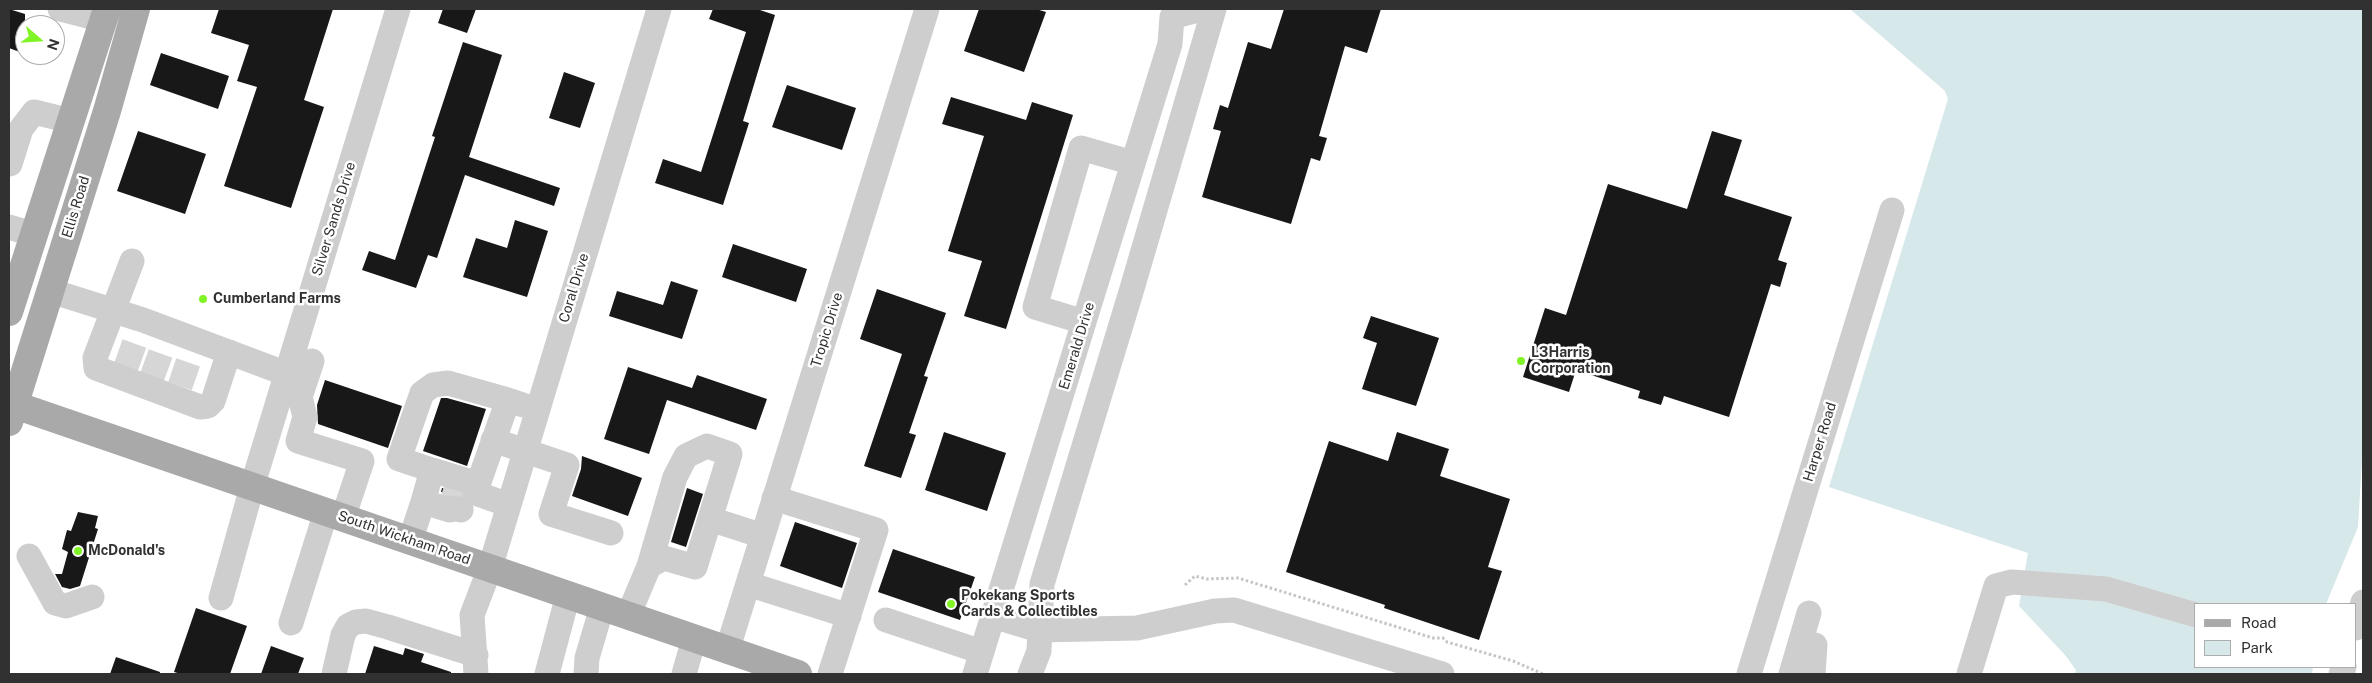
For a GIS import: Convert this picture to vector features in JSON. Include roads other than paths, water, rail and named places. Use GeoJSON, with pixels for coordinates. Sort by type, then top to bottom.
{"type":"FeatureCollection","features":[{"type":"Feature","properties":{"kind":"main road","name":"Ellis Road"},"geometry":{"type":"LineString","coordinates":[[11,410],[51,291],[107,111],[136,9]]}},
{"type":"Feature","properties":{"kind":"main road"},"geometry":{"type":"LineString","coordinates":[[9,312],[105,15]]}},
{"type":"Feature","properties":{"kind":"main road","name":"South Wickham Road"},"geometry":{"type":"LineString","coordinates":[[11,410],[252,487],[798,674]]}},
{"type":"Feature","properties":{"kind":"street"},"geometry":{"type":"LineString","coordinates":[[60,9],[105,15]]}},
{"type":"Feature","properties":{"kind":"street","name":"Silver Sands Drive"},"geometry":{"type":"LineString","coordinates":[[221,598],[252,487],[289,387],[398,9]]}},
{"type":"Feature","properties":{"kind":"street","name":"Coral Drive"},"geometry":{"type":"LineString","coordinates":[[476,665],[472,614],[490,568],[659,9]]}},
{"type":"Feature","properties":{"kind":"street","name":"Tropic Drive"},"geometry":{"type":"LineString","coordinates":[[727,650],[927,9]]}},
{"type":"Feature","properties":{"kind":"street"},"geometry":{"type":"LineString","coordinates":[[1169,13],[1202,9]]}},
{"type":"Feature","properties":{"kind":"street"},"geometry":{"type":"LineString","coordinates":[[1030,674],[1039,651],[1042,584],[1147,239],[1214,9]]}},
{"type":"Feature","properties":{"kind":"street","name":"Emerald Drive"},"geometry":{"type":"LineString","coordinates":[[978,663],[1170,44],[1169,13]]}},
{"type":"Feature","properties":{"kind":"street"},"geometry":{"type":"LineString","coordinates":[[10,164],[21,129],[34,112],[71,121]]}},
{"type":"Feature","properties":{"kind":"street"},"geometry":{"type":"LineString","coordinates":[[1084,322],[1035,307],[1081,148],[1133,163]]}},
{"type":"Feature","properties":{"kind":"street","name":"Harper Road"},"geometry":{"type":"LineString","coordinates":[[1749,674],[1892,210]]}},
{"type":"Feature","properties":{"kind":"street"},"geometry":{"type":"LineString","coordinates":[[9,227],[35,235]]}},
{"type":"Feature","properties":{"kind":"street"},"geometry":{"type":"LineString","coordinates":[[1113,229],[1147,239]]}},
{"type":"Feature","properties":{"kind":"street"},"geometry":{"type":"LineString","coordinates":[[132,261],[95,358],[96,368],[124,373],[178,392],[200,407],[208,406],[213,401],[229,352]]}},
{"type":"Feature","properties":{"kind":"street"},"geometry":{"type":"LineString","coordinates":[[51,291],[112,310],[139,330],[193,349],[229,352],[289,387],[305,417],[298,440],[362,461],[335,515],[291,623]]}},
{"type":"Feature","properties":{"kind":"street"},"geometry":{"type":"LineString","coordinates":[[289,387],[312,360]]}},
{"type":"Feature","properties":{"kind":"street"},"geometry":{"type":"LineString","coordinates":[[509,504],[475,493],[452,492],[399,459],[422,393],[433,385],[448,383],[538,409]]}},
{"type":"Feature","properties":{"kind":"street"},"geometry":{"type":"LineString","coordinates":[[410,541],[493,440],[508,400]]}},
{"type":"Feature","properties":{"kind":"street"},"geometry":{"type":"LineString","coordinates":[[493,440],[567,465],[551,514],[611,533]]}},
{"type":"Feature","properties":{"kind":"street"},"geometry":{"type":"LineString","coordinates":[[628,616],[650,566],[675,477],[686,456],[707,446],[730,454],[695,567],[664,558],[650,566]]}},
{"type":"Feature","properties":{"kind":"street"},"geometry":{"type":"LineString","coordinates":[[774,498],[876,530],[830,674]]}},
{"type":"Feature","properties":{"kind":"street"},"geometry":{"type":"LineString","coordinates":[[710,519],[762,536]]}},
{"type":"Feature","properties":{"kind":"street"},"geometry":{"type":"LineString","coordinates":[[30,556],[55,602],[66,606],[92,597]]}},
{"type":"Feature","properties":{"kind":"street"},"geometry":{"type":"LineString","coordinates":[[1970,674],[1996,586],[2012,582],[2106,589],[2194,614]]}},
{"type":"Feature","properties":{"kind":"street"},"geometry":{"type":"LineString","coordinates":[[748,584],[849,616]]}},
{"type":"Feature","properties":{"kind":"street"},"geometry":{"type":"LineString","coordinates":[[547,674],[568,595]]}},
{"type":"Feature","properties":{"kind":"street"},"geometry":{"type":"LineString","coordinates":[[2357,624],[2363,602]]}},
{"type":"Feature","properties":{"kind":"street"},"geometry":{"type":"LineString","coordinates":[[586,674],[586,658],[602,607]]}},
{"type":"Feature","properties":{"kind":"street"},"geometry":{"type":"LineString","coordinates":[[993,616],[1039,630],[1137,628],[1215,610],[1234,610],[1442,674]]}},
{"type":"Feature","properties":{"kind":"street"},"geometry":{"type":"LineString","coordinates":[[1813,674],[1816,615]]}},
{"type":"Feature","properties":{"kind":"street"},"geometry":{"type":"LineString","coordinates":[[1791,674],[1816,615]]}},
{"type":"Feature","properties":{"kind":"street"},"geometry":{"type":"LineString","coordinates":[[1799,674],[1816,615]]}},
{"type":"Feature","properties":{"kind":"street"},"geometry":{"type":"LineString","coordinates":[[886,620],[978,663]]}},
{"type":"Feature","properties":{"kind":"street"},"geometry":{"type":"LineString","coordinates":[[334,674],[344,634],[348,626],[356,622],[366,621],[388,626],[476,665]]}},
{"type":"Feature","properties":{"kind":"street"},"geometry":{"type":"LineString","coordinates":[[684,674],[694,639]]}},
{"type":"Feature","properties":{"kind":"street"},"geometry":{"type":"LineString","coordinates":[[1807,674],[1815,645]]}},
{"type":"Feature","properties":{"kind":"tunnel"},"geometry":{"type":"LineString","coordinates":[[126,367],[136,339]]}},
{"type":"Feature","properties":{"kind":"tunnel"},"geometry":{"type":"LineString","coordinates":[[152,377],[163,347]]}},
{"type":"Feature","properties":{"kind":"tunnel"},"geometry":{"type":"LineString","coordinates":[[180,386],[190,357]]}},
{"type":"Feature","properties":{"kind":"tunnel"},"geometry":{"type":"LineString","coordinates":[[451,505],[457,487]]}},
{"type":"Feature","properties":{"kind":"place","name":"Cumberland Farms"},"geometry":{"type":"Point","coordinates":[203,299]}},
{"type":"Feature","properties":{"kind":"place","name":"L3Harris Corporation"},"geometry":{"type":"Point","coordinates":[1521,361]}},
{"type":"Feature","properties":{"kind":"place","name":"McDonald's"},"geometry":{"type":"Point","coordinates":[78,551]}},
{"type":"Feature","properties":{"kind":"place","name":"Pokekang Sports Cards & Collectibles"},"geometry":{"type":"Point","coordinates":[951,604]}}]}
